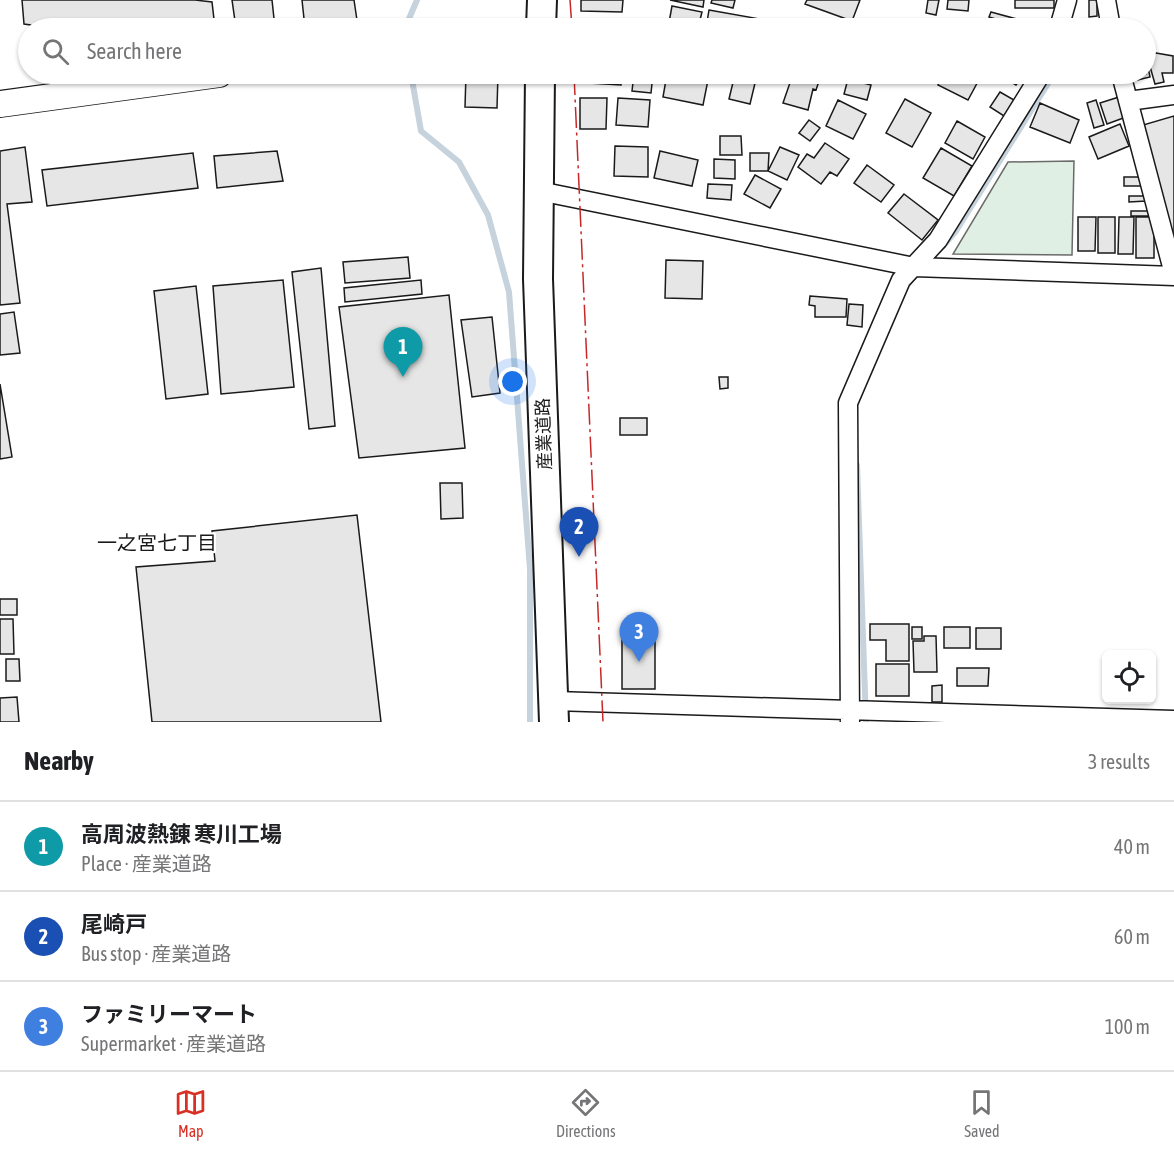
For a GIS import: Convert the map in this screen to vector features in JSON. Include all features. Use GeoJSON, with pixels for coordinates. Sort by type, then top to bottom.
{"type":"FeatureCollection","features":[{"type":"Feature","properties":{"kind":"main road"},"geometry":{"type":"LineString","coordinates":[[541,18],[542,0]]}},
{"type":"Feature","properties":{"kind":"main road","name":"産業道路"},"geometry":{"type":"LineString","coordinates":[[540,84],[538,279],[554,711]]}},
{"type":"Feature","properties":{"kind":"street"},"geometry":{"type":"LineString","coordinates":[[1062,18],[1067,0]]}},
{"type":"Feature","properties":{"kind":"street"},"geometry":{"type":"LineString","coordinates":[[1106,0],[1109,18]]}},
{"type":"Feature","properties":{"kind":"street"},"geometry":{"type":"LineString","coordinates":[[0,104],[146,84]]}},
{"type":"Feature","properties":{"kind":"street"},"geometry":{"type":"LineString","coordinates":[[852,714],[848,403],[901,280],[944,230],[1035,84]]}},
{"type":"Feature","properties":{"kind":"street"},"geometry":{"type":"LineString","coordinates":[[539,191],[914,267],[1174,275],[1124,84]]}},
{"type":"Feature","properties":{"kind":"street"},"geometry":{"type":"LineString","coordinates":[[1128,101],[1174,95]]}},
{"type":"Feature","properties":{"kind":"street"},"geometry":{"type":"LineString","coordinates":[[554,711],[852,714],[875,711],[1174,720]]}},
{"type":"Feature","properties":{"kind":"green space"},"geometry":{"type":"Polygon","coordinates":[[[1074,161],[1072,255],[953,254],[1008,162],[1074,161]]]}},
{"type":"Feature","properties":{"kind":"building"},"geometry":{"type":"Polygon","coordinates":[[[22,0],[195,0],[212,2],[214,18],[24,18],[22,0]]]}},
{"type":"Feature","properties":{"kind":"building"},"geometry":{"type":"Polygon","coordinates":[[[232,0],[272,0],[274,18],[235,18],[232,0]]]}},
{"type":"Feature","properties":{"kind":"building"},"geometry":{"type":"Polygon","coordinates":[[[302,0],[354,0],[357,18],[304,18],[302,0]]]}},
{"type":"Feature","properties":{"kind":"building"},"geometry":{"type":"Polygon","coordinates":[[[581,0],[623,0],[622,12],[581,11],[581,0]]]}},
{"type":"Feature","properties":{"kind":"building"},"geometry":{"type":"Polygon","coordinates":[[[670,0],[704,0],[703,7],[670,0]]]}},
{"type":"Feature","properties":{"kind":"building"},"geometry":{"type":"Polygon","coordinates":[[[712,0],[735,0],[733,8],[711,3],[712,0]]]}},
{"type":"Feature","properties":{"kind":"building"},"geometry":{"type":"Polygon","coordinates":[[[807,0],[860,0],[853,18],[844,18],[805,4],[807,0]]]}},
{"type":"Feature","properties":{"kind":"building"},"geometry":{"type":"Polygon","coordinates":[[[928,0],[939,0],[936,15],[926,13],[928,0]]]}},
{"type":"Feature","properties":{"kind":"building"},"geometry":{"type":"Polygon","coordinates":[[[948,0],[969,0],[968,11],[947,9],[948,0]]]}},
{"type":"Feature","properties":{"kind":"building"},"geometry":{"type":"Polygon","coordinates":[[[1015,0],[1054,0],[1054,8],[1015,8],[1015,0]]]}},
{"type":"Feature","properties":{"kind":"building"},"geometry":{"type":"Polygon","coordinates":[[[1089,0],[1097,0],[1097,16],[1089,17],[1089,0]]]}},
{"type":"Feature","properties":{"kind":"building"},"geometry":{"type":"Polygon","coordinates":[[[672,6],[702,12],[700,18],[670,18],[672,6]]]}},
{"type":"Feature","properties":{"kind":"building"},"geometry":{"type":"Polygon","coordinates":[[[709,10],[754,18],[708,18],[709,10]]]}},
{"type":"Feature","properties":{"kind":"building"},"geometry":{"type":"Polygon","coordinates":[[[991,12],[1013,18],[992,18],[989,17],[991,12]]]}},
{"type":"Feature","properties":{"kind":"building"},"geometry":{"type":"Polygon","coordinates":[[[1156,53],[1173,56],[1173,73],[1162,73],[1164,82],[1156,84],[1156,53]]]}},
{"type":"Feature","properties":{"kind":"building"},"geometry":{"type":"Polygon","coordinates":[[[466,84],[498,84],[497,108],[465,107],[466,84]]]}},
{"type":"Feature","properties":{"kind":"building"},"geometry":{"type":"Polygon","coordinates":[[[633,84],[652,84],[651,93],[632,91],[633,84]]]}},
{"type":"Feature","properties":{"kind":"building"},"geometry":{"type":"Polygon","coordinates":[[[665,84],[707,84],[703,105],[663,97],[665,84]]]}},
{"type":"Feature","properties":{"kind":"building"},"geometry":{"type":"Polygon","coordinates":[[[733,84],[755,84],[750,104],[729,99],[733,84]]]}},
{"type":"Feature","properties":{"kind":"building"},"geometry":{"type":"Polygon","coordinates":[[[790,84],[818,84],[816,90],[813,89],[808,110],[783,103],[790,84]]]}},
{"type":"Feature","properties":{"kind":"building"},"geometry":{"type":"Polygon","coordinates":[[[847,84],[871,85],[867,100],[844,94],[847,84]]]}},
{"type":"Feature","properties":{"kind":"building"},"geometry":{"type":"Polygon","coordinates":[[[939,84],[977,84],[968,100],[939,84]]]}},
{"type":"Feature","properties":{"kind":"building"},"geometry":{"type":"Polygon","coordinates":[[[1000,92],[1014,100],[1004,116],[990,107],[1000,92]]]}},
{"type":"Feature","properties":{"kind":"building"},"geometry":{"type":"Polygon","coordinates":[[[1119,97],[1126,117],[1107,124],[1100,103],[1119,97]]]}},
{"type":"Feature","properties":{"kind":"building"},"geometry":{"type":"Polygon","coordinates":[[[580,98],[607,98],[606,129],[580,129],[580,98]]]}},
{"type":"Feature","properties":{"kind":"building"},"geometry":{"type":"Polygon","coordinates":[[[618,98],[650,100],[648,127],[616,125],[618,98]]]}},
{"type":"Feature","properties":{"kind":"building"},"geometry":{"type":"Polygon","coordinates":[[[905,99],[931,113],[912,147],[886,133],[905,99]]]}},
{"type":"Feature","properties":{"kind":"building"},"geometry":{"type":"Polygon","coordinates":[[[838,100],[866,114],[853,139],[826,126],[838,100]]]}},
{"type":"Feature","properties":{"kind":"building"},"geometry":{"type":"Polygon","coordinates":[[[1096,100],[1104,125],[1094,128],[1087,103],[1096,100]]]}},
{"type":"Feature","properties":{"kind":"building"},"geometry":{"type":"Polygon","coordinates":[[[1040,103],[1079,120],[1070,143],[1030,127],[1040,103]]]}},
{"type":"Feature","properties":{"kind":"building"},"geometry":{"type":"Polygon","coordinates":[[[1174,116],[1174,239],[1142,129],[1143,125],[1174,116]]]}},
{"type":"Feature","properties":{"kind":"building"},"geometry":{"type":"Polygon","coordinates":[[[809,120],[820,128],[810,141],[799,133],[809,120]]]}},
{"type":"Feature","properties":{"kind":"building"},"geometry":{"type":"Polygon","coordinates":[[[957,121],[985,137],[973,159],[945,143],[957,121]]]}},
{"type":"Feature","properties":{"kind":"building"},"geometry":{"type":"Polygon","coordinates":[[[1120,124],[1129,146],[1098,159],[1089,137],[1120,124]]]}},
{"type":"Feature","properties":{"kind":"building"},"geometry":{"type":"Polygon","coordinates":[[[720,136],[741,136],[742,155],[720,155],[720,136]]]}},
{"type":"Feature","properties":{"kind":"building"},"geometry":{"type":"Polygon","coordinates":[[[825,143],[849,159],[837,176],[830,172],[821,184],[798,167],[807,154],[814,158],[825,143]]]}},
{"type":"Feature","properties":{"kind":"building"},"geometry":{"type":"Polygon","coordinates":[[[615,146],[648,147],[648,177],[614,176],[615,146]]]}},
{"type":"Feature","properties":{"kind":"building"},"geometry":{"type":"Polygon","coordinates":[[[25,147],[32,202],[7,204],[20,303],[0,305],[0,151],[25,147]]]}},
{"type":"Feature","properties":{"kind":"building"},"geometry":{"type":"Polygon","coordinates":[[[780,147],[799,155],[787,180],[768,171],[780,147]]]}},
{"type":"Feature","properties":{"kind":"building"},"geometry":{"type":"Polygon","coordinates":[[[941,148],[972,166],[954,196],[923,178],[941,148]]]}},
{"type":"Feature","properties":{"kind":"building"},"geometry":{"type":"Polygon","coordinates":[[[277,151],[283,181],[217,188],[214,156],[277,151]]]}},
{"type":"Feature","properties":{"kind":"building"},"geometry":{"type":"Polygon","coordinates":[[[660,151],[698,160],[692,186],[654,178],[660,151]]]}},
{"type":"Feature","properties":{"kind":"building"},"geometry":{"type":"Polygon","coordinates":[[[193,153],[198,188],[47,206],[42,170],[193,153]]]}},
{"type":"Feature","properties":{"kind":"building"},"geometry":{"type":"Polygon","coordinates":[[[750,153],[769,153],[768,171],[750,171],[750,153]]]}},
{"type":"Feature","properties":{"kind":"building"},"geometry":{"type":"Polygon","coordinates":[[[714,159],[735,160],[735,179],[714,178],[714,159]]]}},
{"type":"Feature","properties":{"kind":"building"},"geometry":{"type":"Polygon","coordinates":[[[867,165],[894,185],[881,202],[854,183],[867,165]]]}},
{"type":"Feature","properties":{"kind":"building"},"geometry":{"type":"Polygon","coordinates":[[[755,175],[781,189],[770,208],[744,194],[755,175]]]}},
{"type":"Feature","properties":{"kind":"building"},"geometry":{"type":"Polygon","coordinates":[[[1124,177],[1142,177],[1142,186],[1124,186],[1124,177]]]}},
{"type":"Feature","properties":{"kind":"building"},"geometry":{"type":"Polygon","coordinates":[[[708,184],[732,185],[731,200],[707,198],[708,184]]]}},
{"type":"Feature","properties":{"kind":"building"},"geometry":{"type":"Polygon","coordinates":[[[904,194],[938,220],[922,240],[888,213],[904,194]]]}},
{"type":"Feature","properties":{"kind":"building"},"geometry":{"type":"Polygon","coordinates":[[[1129,196],[1146,196],[1146,201],[1129,202],[1129,196]]]}},
{"type":"Feature","properties":{"kind":"building"},"geometry":{"type":"Polygon","coordinates":[[[1131,211],[1152,211],[1152,216],[1131,216],[1131,211]]]}},
{"type":"Feature","properties":{"kind":"building"},"geometry":{"type":"Polygon","coordinates":[[[1078,217],[1096,217],[1095,251],[1078,251],[1078,217]]]}},
{"type":"Feature","properties":{"kind":"building"},"geometry":{"type":"Polygon","coordinates":[[[1098,217],[1115,217],[1115,253],[1098,253],[1098,217]]]}},
{"type":"Feature","properties":{"kind":"building"},"geometry":{"type":"Polygon","coordinates":[[[1119,217],[1134,217],[1133,254],[1118,254],[1119,217]]]}},
{"type":"Feature","properties":{"kind":"building"},"geometry":{"type":"Polygon","coordinates":[[[1136,217],[1154,217],[1154,258],[1136,258],[1136,217]]]}},
{"type":"Feature","properties":{"kind":"building"},"geometry":{"type":"Polygon","coordinates":[[[408,257],[410,278],[345,283],[343,262],[408,257]]]}},
{"type":"Feature","properties":{"kind":"building"},"geometry":{"type":"Polygon","coordinates":[[[666,260],[703,261],[702,299],[665,298],[666,260]]]}},
{"type":"Feature","properties":{"kind":"building"},"geometry":{"type":"Polygon","coordinates":[[[321,268],[335,426],[309,429],[292,272],[321,268]]]}},
{"type":"Feature","properties":{"kind":"building"},"geometry":{"type":"Polygon","coordinates":[[[283,280],[294,387],[221,394],[213,286],[283,280]]]}},
{"type":"Feature","properties":{"kind":"building"},"geometry":{"type":"Polygon","coordinates":[[[421,280],[422,294],[345,302],[344,288],[421,280]]]}},
{"type":"Feature","properties":{"kind":"building"},"geometry":{"type":"Polygon","coordinates":[[[196,286],[208,394],[166,399],[154,291],[196,286]]]}},
{"type":"Feature","properties":{"kind":"building"},"geometry":{"type":"Polygon","coordinates":[[[449,295],[465,448],[359,458],[339,307],[449,295]]]}},
{"type":"Feature","properties":{"kind":"building"},"geometry":{"type":"Polygon","coordinates":[[[810,296],[847,299],[846,317],[815,317],[815,306],[809,305],[810,296]]]}},
{"type":"Feature","properties":{"kind":"building"},"geometry":{"type":"Polygon","coordinates":[[[849,304],[863,305],[862,327],[847,325],[849,304]]]}},
{"type":"Feature","properties":{"kind":"building"},"geometry":{"type":"Polygon","coordinates":[[[14,312],[20,353],[0,355],[0,314],[14,312]]]}},
{"type":"Feature","properties":{"kind":"building"},"geometry":{"type":"Polygon","coordinates":[[[492,317],[500,393],[472,397],[461,320],[492,317]]]}},
{"type":"Feature","properties":{"kind":"building"},"geometry":{"type":"Polygon","coordinates":[[[719,377],[728,377],[728,388],[720,389],[719,377]]]}},
{"type":"Feature","properties":{"kind":"building"},"geometry":{"type":"Polygon","coordinates":[[[0,384],[12,457],[0,459],[0,384]]]}},
{"type":"Feature","properties":{"kind":"building"},"geometry":{"type":"Polygon","coordinates":[[[620,418],[647,418],[647,435],[620,435],[620,418]]]}},
{"type":"Feature","properties":{"kind":"building"},"geometry":{"type":"Polygon","coordinates":[[[440,483],[462,483],[463,518],[441,519],[440,483]]]}},
{"type":"Feature","properties":{"kind":"building"},"geometry":{"type":"Polygon","coordinates":[[[357,515],[381,722],[152,722],[136,567],[215,561],[212,531],[357,515]]]}},
{"type":"Feature","properties":{"kind":"building"},"geometry":{"type":"Polygon","coordinates":[[[0,599],[17,599],[17,615],[0,615],[0,599]]]}},
{"type":"Feature","properties":{"kind":"building"},"geometry":{"type":"Polygon","coordinates":[[[0,619],[13,619],[14,654],[0,654],[0,619]]]}},
{"type":"Feature","properties":{"kind":"building"},"geometry":{"type":"Polygon","coordinates":[[[870,624],[909,624],[909,661],[886,661],[886,640],[870,640],[870,624]]]}},
{"type":"Feature","properties":{"kind":"building"},"geometry":{"type":"Polygon","coordinates":[[[912,627],[922,627],[922,639],[912,639],[912,627]]]}},
{"type":"Feature","properties":{"kind":"building"},"geometry":{"type":"Polygon","coordinates":[[[944,627],[970,627],[970,648],[944,648],[944,627]]]}},
{"type":"Feature","properties":{"kind":"building"},"geometry":{"type":"Polygon","coordinates":[[[976,628],[1001,628],[1001,649],[976,649],[976,628]]]}},
{"type":"Feature","properties":{"kind":"building"},"geometry":{"type":"Polygon","coordinates":[[[622,636],[655,636],[655,689],[622,689],[622,636]]]}},
{"type":"Feature","properties":{"kind":"building"},"geometry":{"type":"Polygon","coordinates":[[[924,636],[936,636],[937,672],[914,672],[913,641],[924,641],[924,636]]]}},
{"type":"Feature","properties":{"kind":"building"},"geometry":{"type":"Polygon","coordinates":[[[6,659],[19,659],[20,681],[6,681],[6,659]]]}},
{"type":"Feature","properties":{"kind":"building"},"geometry":{"type":"Polygon","coordinates":[[[876,664],[909,664],[909,696],[876,696],[876,664]]]}},
{"type":"Feature","properties":{"kind":"building"},"geometry":{"type":"Polygon","coordinates":[[[957,668],[989,668],[988,686],[957,686],[957,668]]]}},
{"type":"Feature","properties":{"kind":"building"},"geometry":{"type":"Polygon","coordinates":[[[942,685],[942,702],[932,702],[932,686],[942,685]]]}},
{"type":"Feature","properties":{"kind":"building"},"geometry":{"type":"Polygon","coordinates":[[[17,697],[19,722],[0,722],[0,698],[17,697]]]}},
{"type":"Feature","properties":{"kind":"waterway"},"geometry":{"type":"LineString","coordinates":[[409,18],[417,0]]}},
{"type":"Feature","properties":{"kind":"waterway"},"geometry":{"type":"LineString","coordinates":[[413,84],[421,131],[459,162],[488,215],[509,292],[530,569],[530,722]]}},
{"type":"Feature","properties":{"kind":"waterway"},"geometry":{"type":"LineString","coordinates":[[944,245],[956,231],[1048,84]]}},
{"type":"Feature","properties":{"kind":"waterway"},"geometry":{"type":"LineString","coordinates":[[857,465],[866,722]]}},
{"type":"Feature","properties":{"kind":"power"},"geometry":{"type":"LineString","coordinates":[[570,0],[571,18]]}},
{"type":"Feature","properties":{"kind":"power"},"geometry":{"type":"LineString","coordinates":[[574,84],[603,722]]}},
{"type":"Feature","properties":{"kind":"place","name":"高周波熱錬 寒川工場"},"geometry":{"type":"Point","coordinates":[403,377]}},
{"type":"Feature","properties":{"kind":"place","name":"尾崎戸"},"geometry":{"type":"Point","coordinates":[579,557]}},
{"type":"Feature","properties":{"kind":"place","name":"ファミリーマート"},"geometry":{"type":"Point","coordinates":[639,662]}},
{"type":"Feature","properties":{"kind":"district","name":"一之宮七丁目"},"geometry":{"type":"Point","coordinates":[157,543]}}]}
